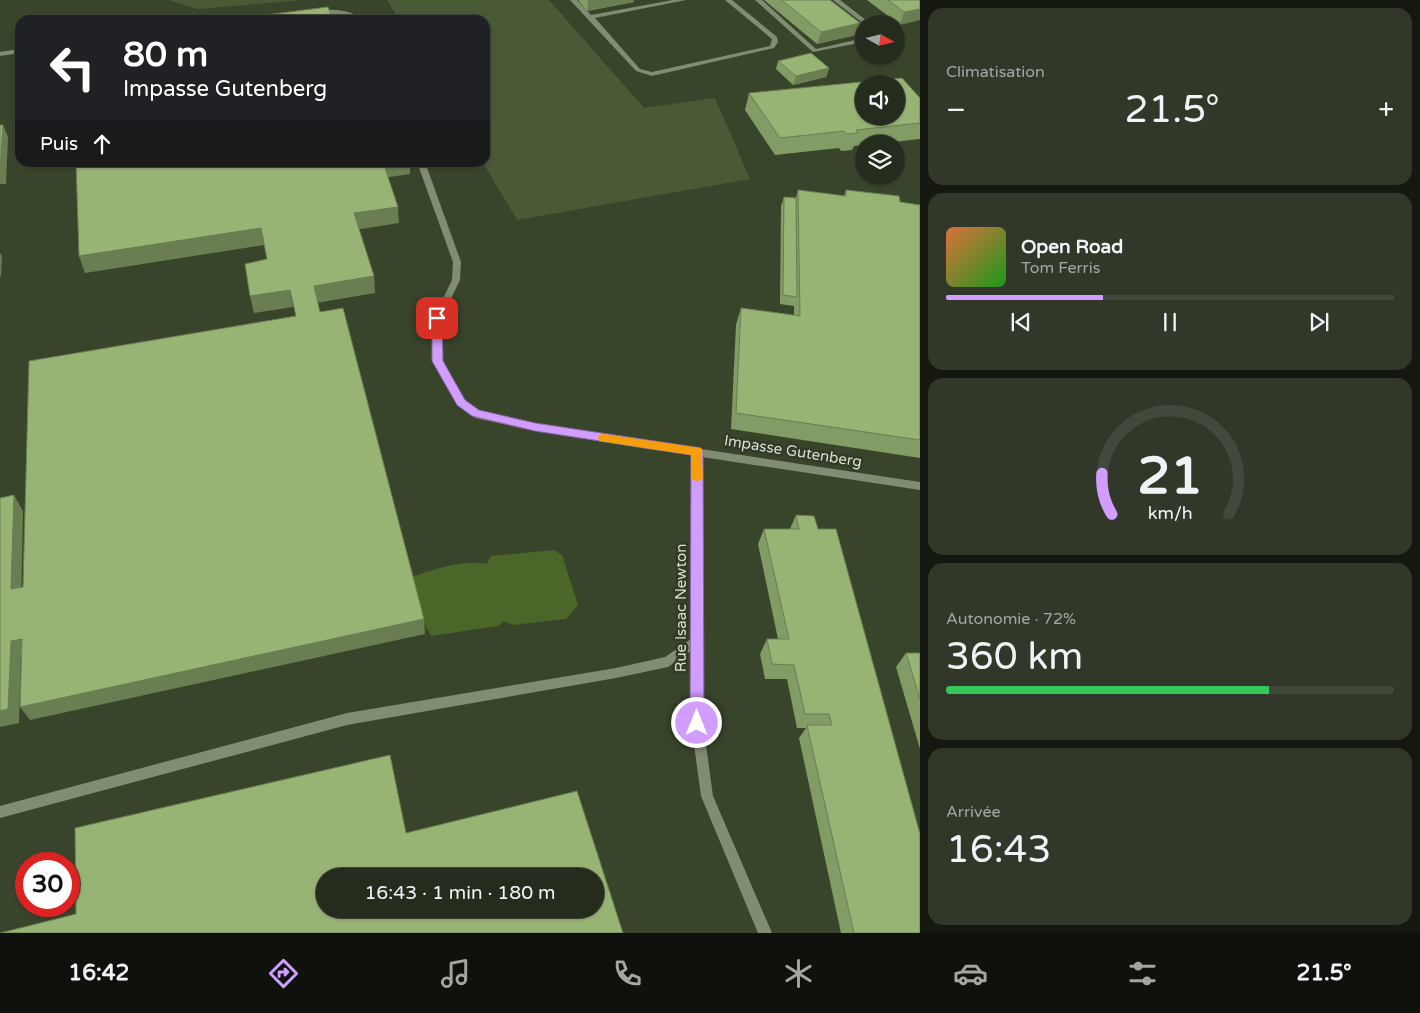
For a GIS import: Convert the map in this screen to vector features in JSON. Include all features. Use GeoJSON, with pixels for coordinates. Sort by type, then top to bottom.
{"type":"FeatureCollection","features":[{"type":"Feature","properties":{"kind":"street"},"geometry":{"type":"LineString","coordinates":[[573,0],[638,70],[652,74],[772,47],[775,38],[728,0]]}},
{"type":"Feature","properties":{"kind":"street"},"geometry":{"type":"LineString","coordinates":[[590,17],[683,0]]}},
{"type":"Feature","properties":{"kind":"street"},"geometry":{"type":"LineString","coordinates":[[758,0],[815,50],[855,42]]}},
{"type":"Feature","properties":{"kind":"street"},"geometry":{"type":"LineString","coordinates":[[836,0],[856,15]]}},
{"type":"Feature","properties":{"kind":"street"},"geometry":{"type":"LineString","coordinates":[[309,14],[328,11],[351,15]]}},
{"type":"Feature","properties":{"kind":"street"},"geometry":{"type":"LineString","coordinates":[[0,54],[15,52]]}},
{"type":"Feature","properties":{"kind":"street","name":"Impasse Gutenberg"},"geometry":{"type":"LineString","coordinates":[[423,167],[457,262],[456,280],[437,318],[438,361],[461,402],[475,414],[662,447],[920,486]]}},
{"type":"Feature","properties":{"kind":"street","name":"Rue Isaac Newton"},"geometry":{"type":"LineString","coordinates":[[697,451],[697,723],[707,796],[765,933]]}},
{"type":"Feature","properties":{"kind":"street"},"geometry":{"type":"LineString","coordinates":[[0,812],[347,720],[616,674],[668,662],[697,640]]}},
{"type":"Feature","properties":{"kind":"shaded area"},"geometry":{"type":"Polygon","coordinates":[[[0,0],[920,0],[920,933],[0,933],[0,0]]]}},
{"type":"Feature","properties":{"kind":"shaded area"},"geometry":{"type":"Polygon","coordinates":[[[168,0],[303,0],[198,9],[168,0]]]}},
{"type":"Feature","properties":{"kind":"shaded area"},"geometry":{"type":"Polygon","coordinates":[[[387,0],[549,0],[644,108],[715,98],[750,179],[517,220],[485,167],[490,167],[490,15],[396,15],[387,0]]]}},
{"type":"Feature","properties":{"kind":"shaded area"},"geometry":{"type":"Polygon","coordinates":[[[554,550],[562,555],[578,605],[566,619],[512,625],[504,621],[498,626],[431,636],[424,623],[412,577],[459,564],[487,564],[491,556],[554,550]]]}},
{"type":"Feature","properties":{"kind":"building"},"geometry":{"type":"Polygon","coordinates":[[[782,0],[830,0],[855,19],[855,24],[821,32],[782,0]]]}},
{"type":"Feature","properties":{"kind":"building"},"geometry":{"type":"Polygon","coordinates":[[[888,0],[920,0],[920,9],[904,12],[888,0]]]}},
{"type":"Feature","properties":{"kind":"building"},"geometry":{"type":"Polygon","coordinates":[[[328,7],[331,15],[265,15],[328,7]]]}},
{"type":"Feature","properties":{"kind":"building"},"geometry":{"type":"Polygon","coordinates":[[[811,53],[829,68],[796,76],[778,61],[811,53]]]}},
{"type":"Feature","properties":{"kind":"building"},"geometry":{"type":"Polygon","coordinates":[[[905,81],[920,98],[920,123],[905,125],[905,81]]]}},
{"type":"Feature","properties":{"kind":"building"},"geometry":{"type":"Polygon","coordinates":[[[855,83],[855,125],[902,125],[856,130],[858,133],[847,134],[844,131],[780,138],[749,93],[855,83]]]}},
{"type":"Feature","properties":{"kind":"building"},"geometry":{"type":"Polygon","coordinates":[[[0,125],[3,125],[0,171],[0,125]]]}},
{"type":"Feature","properties":{"kind":"building"},"geometry":{"type":"Polygon","coordinates":[[[76,167],[385,167],[398,207],[354,213],[374,276],[314,286],[320,312],[343,308],[424,619],[20,707],[22,639],[11,641],[8,709],[0,711],[0,498],[14,495],[11,589],[23,587],[29,361],[296,316],[290,290],[250,296],[245,264],[267,259],[261,228],[79,256],[76,167]]]}},
{"type":"Feature","properties":{"kind":"building"},"geometry":{"type":"Polygon","coordinates":[[[798,190],[846,196],[846,190],[899,196],[900,202],[920,205],[920,440],[736,413],[741,308],[800,316],[798,190]]]}},
{"type":"Feature","properties":{"kind":"building"},"geometry":{"type":"Polygon","coordinates":[[[784,197],[796,198],[797,297],[783,295],[784,197]]]}},
{"type":"Feature","properties":{"kind":"building"},"geometry":{"type":"Polygon","coordinates":[[[796,515],[814,516],[818,529],[836,529],[920,834],[920,933],[854,933],[807,725],[832,725],[829,714],[805,714],[794,665],[772,664],[767,639],[789,639],[764,529],[799,529],[796,515]]]}},
{"type":"Feature","properties":{"kind":"building"},"geometry":{"type":"Polygon","coordinates":[[[906,653],[920,653],[920,699],[906,653]]]}},
{"type":"Feature","properties":{"kind":"building"},"geometry":{"type":"Polygon","coordinates":[[[390,755],[406,833],[577,791],[602,868],[316,868],[316,918],[604,918],[604,874],[623,933],[0,933],[64,917],[80,917],[80,852],[75,852],[75,828],[390,755]]]}},
{"type":"Feature","properties":{"kind":"slow traffic"},"geometry":{"type":"LineString","coordinates":[[603,438],[697,451],[697,478]]}},
{"type":"Feature","properties":{"kind":"route"},"geometry":{"type":"LineString","coordinates":[[437,318],[438,361],[461,402],[475,414],[535,427],[697,451],[697,723]]}}]}
